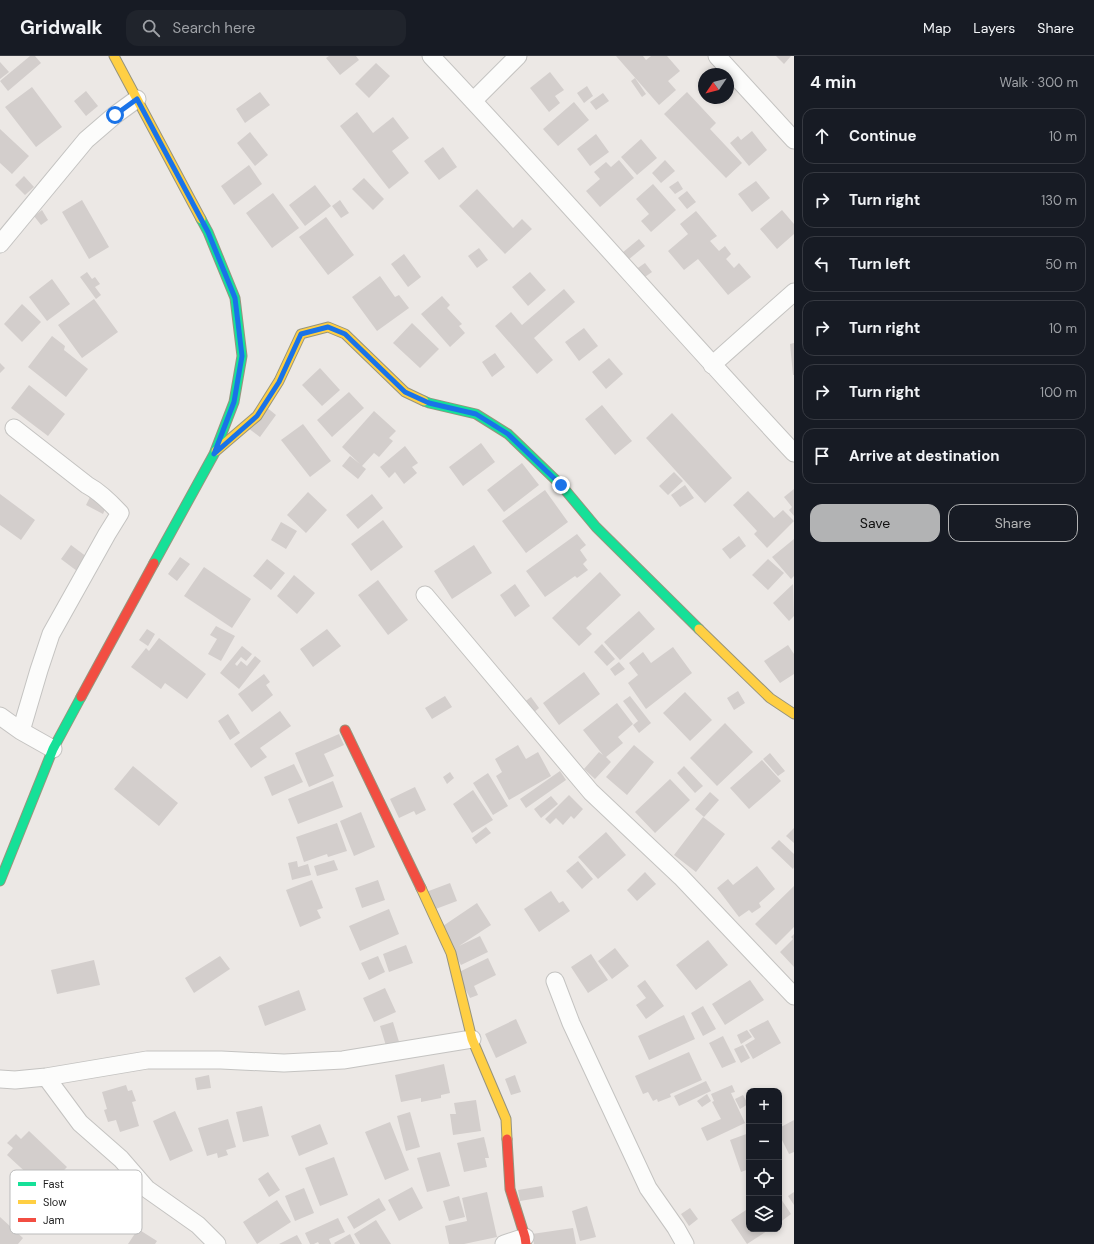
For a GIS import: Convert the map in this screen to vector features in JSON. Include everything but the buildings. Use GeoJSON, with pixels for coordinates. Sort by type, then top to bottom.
{"type":"FeatureCollection","features":[{"type":"Feature","properties":{"kind":"street"},"geometry":{"type":"LineString","coordinates":[[0,881],[53,749],[214,454],[234,402],[242,356],[235,298],[208,232],[114,56]]}},
{"type":"Feature","properties":{"kind":"street"},"geometry":{"type":"LineString","coordinates":[[431,56],[794,453]]}},
{"type":"Feature","properties":{"kind":"street"},"geometry":{"type":"LineString","coordinates":[[473,101],[518,56]]}},
{"type":"Feature","properties":{"kind":"street"},"geometry":{"type":"LineString","coordinates":[[717,56],[794,140]]}},
{"type":"Feature","properties":{"kind":"street"},"geometry":{"type":"LineString","coordinates":[[0,244],[86,140],[115,115],[137,99]]}},
{"type":"Feature","properties":{"kind":"street"},"geometry":{"type":"LineString","coordinates":[[712,365],[794,292]]}},
{"type":"Feature","properties":{"kind":"street"},"geometry":{"type":"LineString","coordinates":[[214,454],[257,416],[279,382],[301,334],[328,327],[345,334],[405,392],[429,403],[476,414],[508,434],[561,485],[596,527],[692,622],[770,698],[794,714]]}},
{"type":"Feature","properties":{"kind":"street"},"geometry":{"type":"LineString","coordinates":[[14,428],[87,485],[96,490],[120,513],[51,634],[21,731]]}},
{"type":"Feature","properties":{"kind":"street"},"geometry":{"type":"LineString","coordinates":[[425,595],[591,792],[681,877],[794,996]]}},
{"type":"Feature","properties":{"kind":"street"},"geometry":{"type":"LineString","coordinates":[[0,716],[21,731],[53,749]]}},
{"type":"Feature","properties":{"kind":"street"},"geometry":{"type":"LineString","coordinates":[[345,730],[451,953],[472,1039],[506,1119],[510,1189],[525,1240],[504,1244]]}},
{"type":"Feature","properties":{"kind":"street"},"geometry":{"type":"LineString","coordinates":[[555,981],[571,1022],[648,1188],[676,1228],[685,1244]]}},
{"type":"Feature","properties":{"kind":"street"},"geometry":{"type":"LineString","coordinates":[[0,1079],[15,1080],[46,1077],[147,1060],[284,1062],[343,1060],[472,1039]]}},
{"type":"Feature","properties":{"kind":"street"},"geometry":{"type":"LineString","coordinates":[[46,1077],[80,1123],[121,1159],[131,1170]]}},
{"type":"Feature","properties":{"kind":"street"},"geometry":{"type":"LineString","coordinates":[[142,1183],[147,1189],[198,1225],[216,1244]]}},
{"type":"Feature","properties":{"kind":"traffic: fast"},"geometry":{"type":"LineString","coordinates":[[154,563],[214,454],[234,402],[242,356],[235,298],[208,232],[201,219]]}},
{"type":"Feature","properties":{"kind":"traffic: fast"},"geometry":{"type":"LineString","coordinates":[[424,401],[476,414],[508,434],[561,485],[596,527],[699,629]]}},
{"type":"Feature","properties":{"kind":"traffic: fast"},"geometry":{"type":"LineString","coordinates":[[0,881],[53,749],[81,697]]}},
{"type":"Feature","properties":{"kind":"traffic: slow"},"geometry":{"type":"LineString","coordinates":[[114,56],[201,219]]}},
{"type":"Feature","properties":{"kind":"traffic: slow"},"geometry":{"type":"LineString","coordinates":[[216,451],[257,416],[279,381],[301,334],[328,327],[345,334],[405,392],[424,401]]}},
{"type":"Feature","properties":{"kind":"traffic: slow"},"geometry":{"type":"LineString","coordinates":[[699,629],[770,698],[794,714]]}},
{"type":"Feature","properties":{"kind":"traffic: slow"},"geometry":{"type":"LineString","coordinates":[[421,888],[451,953],[472,1039],[506,1119],[507,1139]]}},
{"type":"Feature","properties":{"kind":"traffic: jam"},"geometry":{"type":"LineString","coordinates":[[81,697],[154,563]]}},
{"type":"Feature","properties":{"kind":"traffic: jam"},"geometry":{"type":"LineString","coordinates":[[345,730],[421,888]]}},
{"type":"Feature","properties":{"kind":"traffic: jam"},"geometry":{"type":"LineString","coordinates":[[507,1139],[510,1189],[526,1244]]}},
{"type":"Feature","properties":{"kind":"route"},"geometry":{"type":"LineString","coordinates":[[115,115],[137,99],[208,232],[235,298],[242,356],[234,402],[214,454],[257,416],[279,382],[301,334],[328,327],[345,334],[405,392],[429,403],[476,414],[508,434],[561,485]]}}]}
